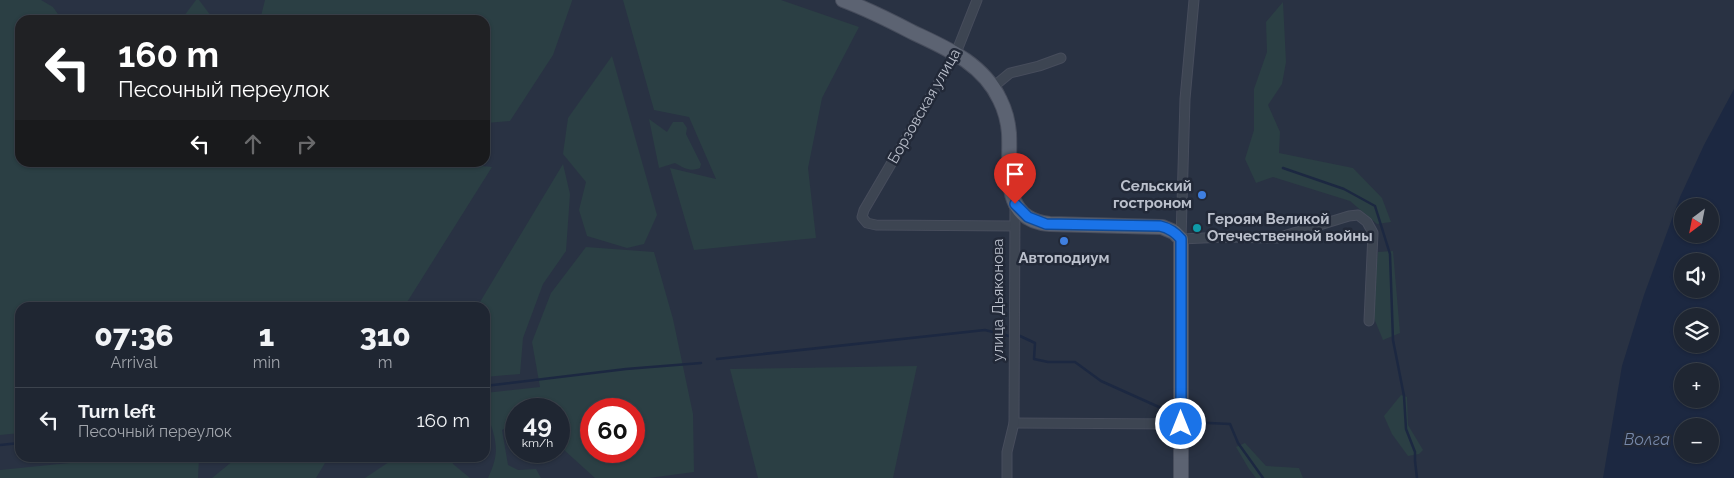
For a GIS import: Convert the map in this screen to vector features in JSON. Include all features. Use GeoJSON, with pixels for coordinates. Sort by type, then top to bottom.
{"type":"FeatureCollection","features":[{"type":"Feature","properties":{"kind":"main road","name":"улица Дьяконова"},"geometry":{"type":"LineString","coordinates":[[843,0],[872,11],[956,53],[977,68],[993,87],[1003,106],[1008,122],[1010,189],[1015,204]]}},
{"type":"Feature","properties":{"kind":"main road"},"geometry":{"type":"LineString","coordinates":[[1015,204],[1028,217],[1046,224],[1160,226],[1172,230],[1181,239],[1181,478]]}},
{"type":"Feature","properties":{"kind":"street","name":"Борзовская улица"},"geometry":{"type":"LineString","coordinates":[[978,0],[956,53],[862,215],[864,220],[876,225],[1014,226]]}},
{"type":"Feature","properties":{"kind":"street"},"geometry":{"type":"LineString","coordinates":[[1194,0],[1185,99],[1181,239],[1225,237],[1277,238],[1358,215],[1367,222],[1373,233],[1369,321]]}},
{"type":"Feature","properties":{"kind":"street"},"geometry":{"type":"LineString","coordinates":[[993,87],[1010,73],[1040,66],[1061,58]]}},
{"type":"Feature","properties":{"kind":"street","name":"улица Дьяконова"},"geometry":{"type":"LineString","coordinates":[[1007,478],[1007,452],[1014,423],[1015,204]]}},
{"type":"Feature","properties":{"kind":"street"},"geometry":{"type":"LineString","coordinates":[[1014,423],[1181,424]]}},
{"type":"Feature","properties":{"kind":"green space"},"geometry":{"type":"Polygon","coordinates":[[[0,0],[41,0],[53,7],[59,15],[15,15],[15,167],[492,167],[407,302],[15,302],[15,434],[0,435],[0,0]]]}},
{"type":"Feature","properties":{"kind":"green space"},"geometry":{"type":"Polygon","coordinates":[[[196,0],[199,0],[210,15],[185,15],[196,0]]]}},
{"type":"Feature","properties":{"kind":"green space"},"geometry":{"type":"Polygon","coordinates":[[[265,0],[572,0],[553,55],[510,121],[490,123],[490,15],[261,15],[265,0]]]}},
{"type":"Feature","properties":{"kind":"green space"},"geometry":{"type":"Polygon","coordinates":[[[623,0],[781,0],[859,27],[822,98],[808,168],[816,238],[694,250],[670,168],[716,179],[689,117],[654,110],[623,0]]]}},
{"type":"Feature","properties":{"kind":"green space"},"geometry":{"type":"Polygon","coordinates":[[[1283,2],[1286,62],[1282,84],[1268,105],[1280,132],[1279,153],[1353,168],[1382,198],[1391,222],[1377,224],[1350,201],[1273,177],[1256,183],[1245,159],[1254,130],[1254,89],[1267,52],[1266,22],[1283,2]]]}},
{"type":"Feature","properties":{"kind":"green space"},"geometry":{"type":"Polygon","coordinates":[[[612,56],[657,215],[644,244],[627,248],[587,236],[579,210],[586,182],[563,154],[568,118],[612,56]]]}},
{"type":"Feature","properties":{"kind":"green space"},"geometry":{"type":"Polygon","coordinates":[[[649,119],[667,132],[673,122],[683,122],[687,128],[686,134],[701,164],[700,168],[684,168],[675,163],[659,168],[649,119]]]}},
{"type":"Feature","properties":{"kind":"green space"},"geometry":{"type":"Polygon","coordinates":[[[563,164],[570,194],[566,251],[543,284],[523,338],[520,374],[490,377],[490,302],[480,302],[563,164]]]}},
{"type":"Feature","properties":{"kind":"green space"},"geometry":{"type":"Polygon","coordinates":[[[586,247],[654,252],[673,319],[693,414],[694,472],[649,478],[595,478],[570,455],[570,398],[505,398],[505,429],[502,430],[505,463],[518,470],[536,469],[541,478],[488,478],[494,464],[496,452],[495,439],[490,425],[490,392],[540,387],[532,342],[551,293],[586,247]]]}},
{"type":"Feature","properties":{"kind":"green space"},"geometry":{"type":"Polygon","coordinates":[[[1393,251],[1400,333],[1383,340],[1371,311],[1378,252],[1393,251]]]}},
{"type":"Feature","properties":{"kind":"green space"},"geometry":{"type":"Polygon","coordinates":[[[917,366],[893,478],[758,478],[730,369],[917,366]]]}},
{"type":"Feature","properties":{"kind":"green space"},"geometry":{"type":"Polygon","coordinates":[[[1401,395],[1407,397],[1408,425],[1423,450],[1419,454],[1408,456],[1392,434],[1384,416],[1401,395]]]}},
{"type":"Feature","properties":{"kind":"green space"},"geometry":{"type":"Polygon","coordinates":[[[1245,443],[1266,466],[1299,468],[1303,478],[1256,478],[1236,447],[1245,443]]]}},
{"type":"Feature","properties":{"kind":"green space"},"geometry":{"type":"Polygon","coordinates":[[[79,462],[199,462],[198,478],[0,478],[0,470],[79,462]]]}},
{"type":"Feature","properties":{"kind":"green space"},"geometry":{"type":"Polygon","coordinates":[[[232,462],[326,462],[316,478],[212,478],[232,462]]]}},
{"type":"Feature","properties":{"kind":"green space"},"geometry":{"type":"Polygon","coordinates":[[[389,462],[453,462],[470,478],[365,478],[389,462]]]}},
{"type":"Feature","properties":{"kind":"water","name":"Волга"},"geometry":{"type":"Polygon","coordinates":[[[1734,89],[1734,478],[1603,478],[1622,366],[1644,295],[1674,213],[1674,243],[1719,243],[1719,198],[1680,197],[1704,145],[1734,89]]]}},
{"type":"Feature","properties":{"kind":"waterway"},"geometry":{"type":"LineString","coordinates":[[1283,168],[1344,189],[1375,206],[1390,254],[1393,340],[1404,396],[1406,429],[1415,452],[1417,478]]}},
{"type":"Feature","properties":{"kind":"waterway"},"geometry":{"type":"LineString","coordinates":[[717,359],[985,330],[1009,336]]}},
{"type":"Feature","properties":{"kind":"waterway"},"geometry":{"type":"LineString","coordinates":[[1020,336],[1035,343],[1034,359],[1048,362],[1075,362],[1101,381],[1170,412]]}},
{"type":"Feature","properties":{"kind":"waterway"},"geometry":{"type":"LineString","coordinates":[[490,385],[626,369],[701,363]]}},
{"type":"Feature","properties":{"kind":"waterway"},"geometry":{"type":"LineString","coordinates":[[1187,422],[1230,424],[1238,443],[1263,478]]}},
{"type":"Feature","properties":{"kind":"waterway"},"geometry":{"type":"LineString","coordinates":[[0,445],[15,444]]}},
{"type":"Feature","properties":{"kind":"place","name":"Сельский гостроном"},"geometry":{"type":"Point","coordinates":[1202,195]}},
{"type":"Feature","properties":{"kind":"place","name":"Героям Великой Отечественной войны"},"geometry":{"type":"Point","coordinates":[1197,228]}},
{"type":"Feature","properties":{"kind":"place","name":"Автоподиум"},"geometry":{"type":"Point","coordinates":[1064,241]}},
{"type":"Feature","properties":{"kind":"route"},"geometry":{"type":"LineString","coordinates":[[1015,204],[1028,217],[1046,224],[1160,226],[1176,233],[1181,239],[1181,424]]}}]}
